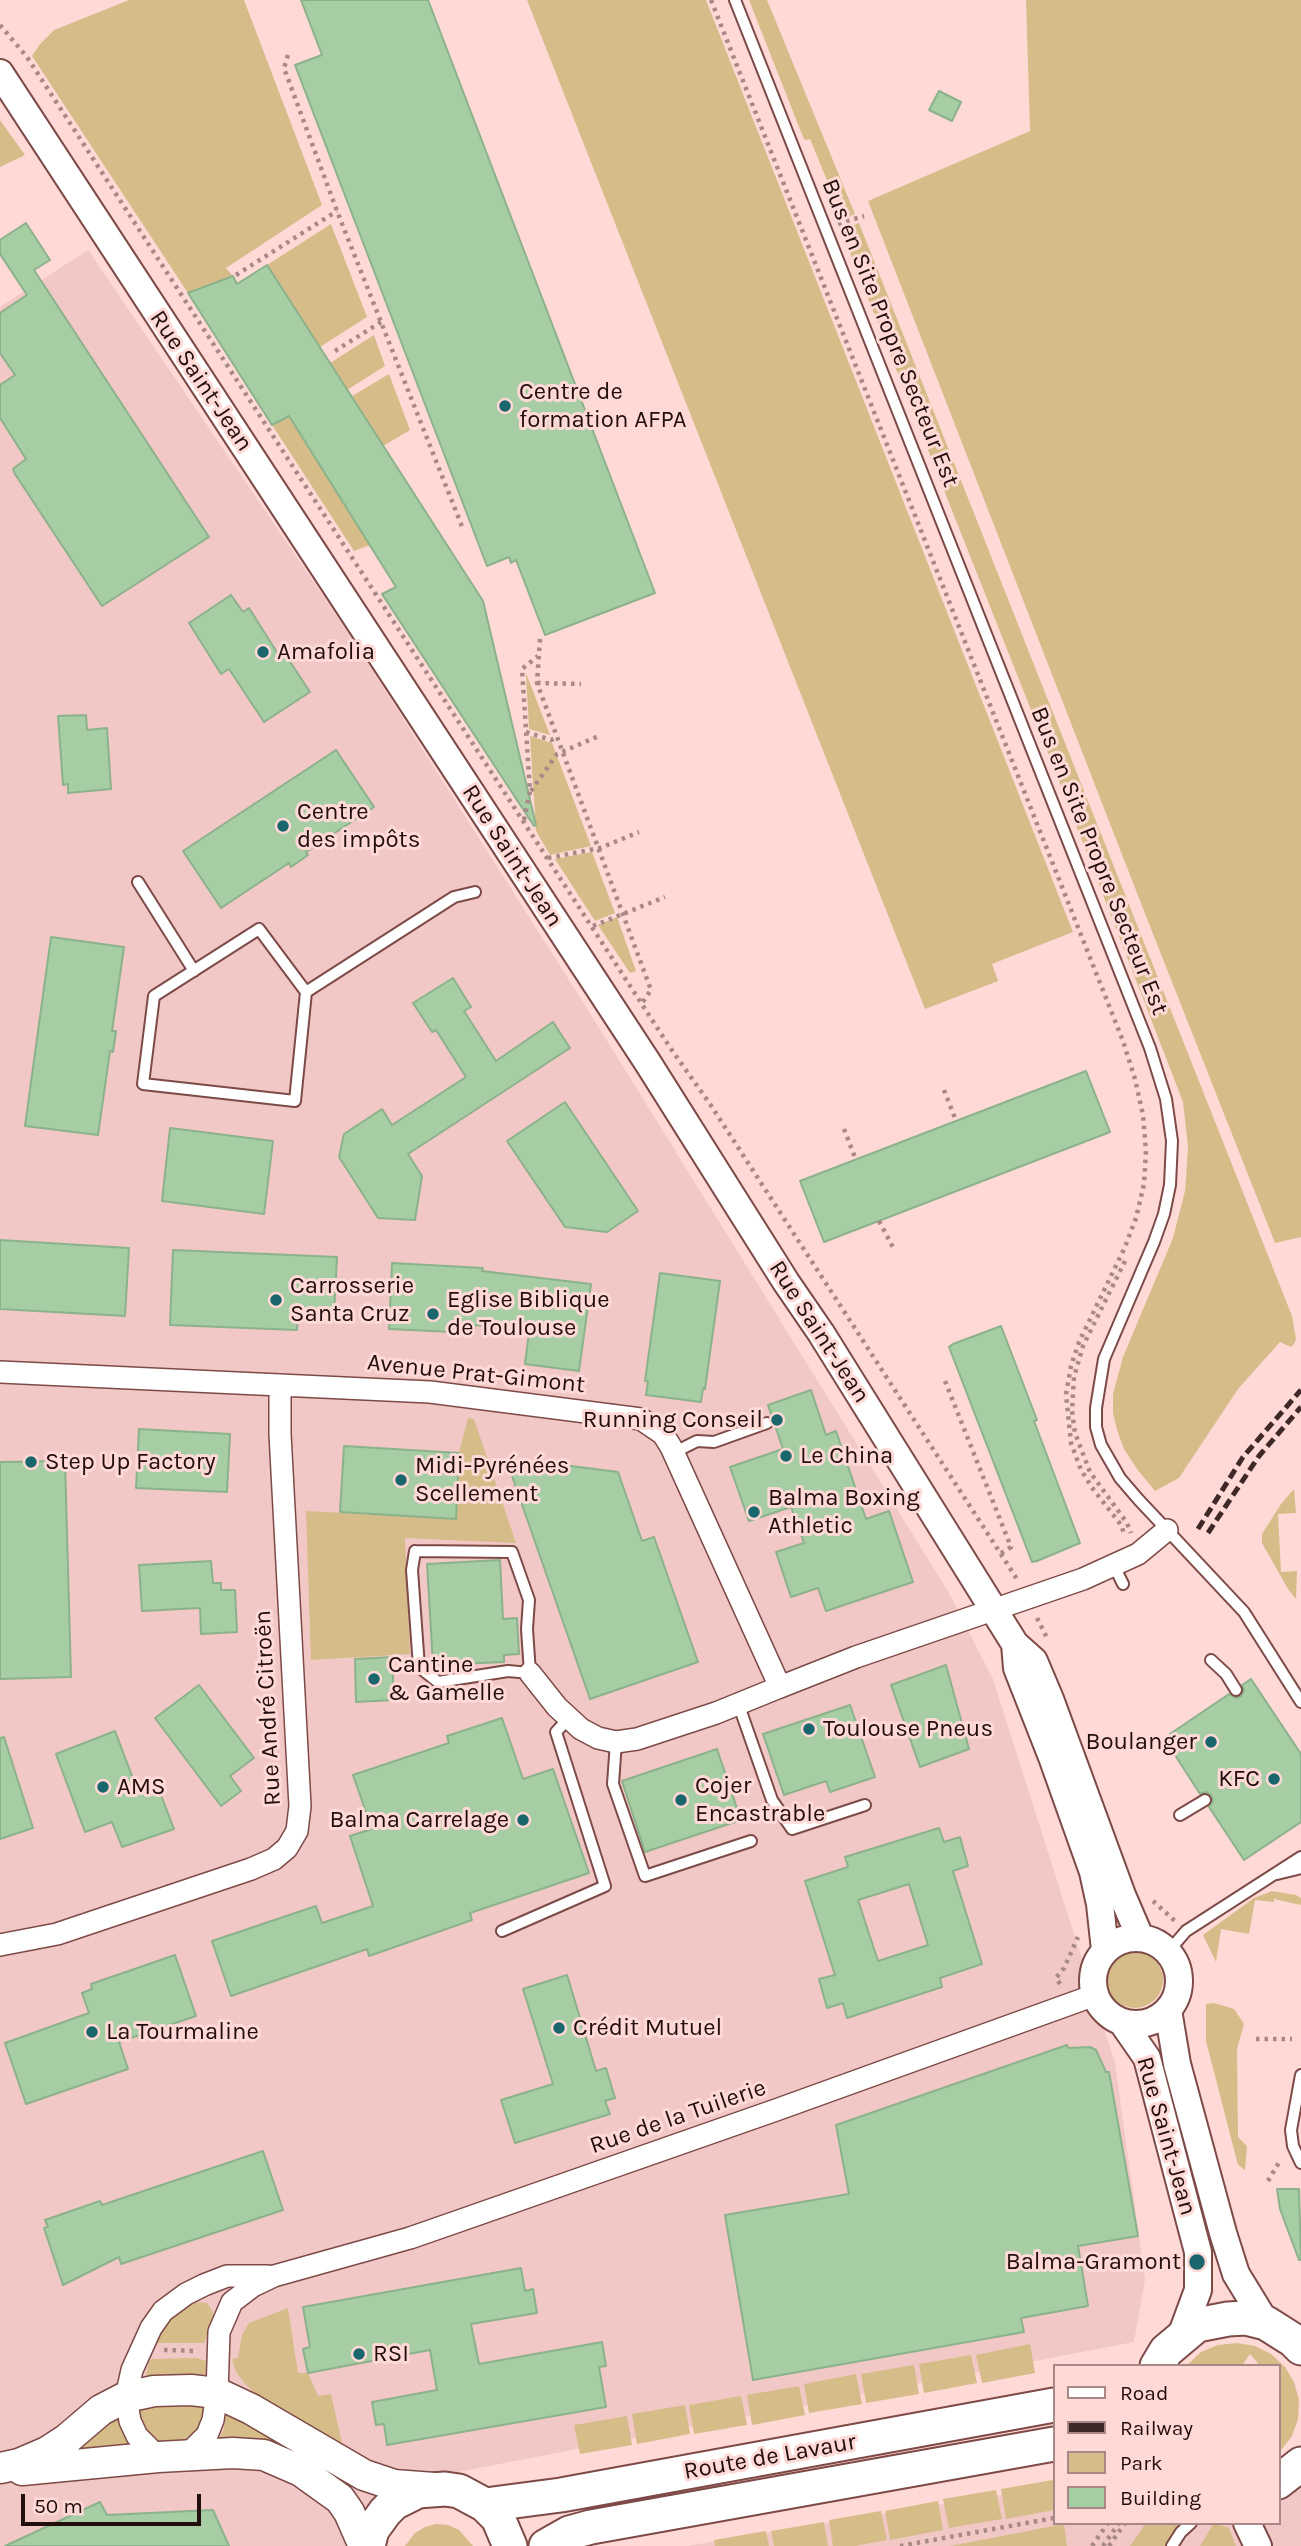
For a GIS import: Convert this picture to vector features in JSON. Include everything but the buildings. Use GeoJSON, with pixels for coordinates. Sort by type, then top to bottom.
{"type":"FeatureCollection","features":[{"type":"Feature","properties":{"kind":"main road"},"geometry":{"type":"LineString","coordinates":[[1158,2364],[1166,2351],[1197,2325],[1245,2318],[1287,2333]]}},
{"type":"Feature","properties":{"kind":"main road"},"geometry":{"type":"LineString","coordinates":[[0,2469],[47,2452],[67,2440],[101,2410],[126,2397],[174,2390],[217,2393],[251,2409],[363,2475],[394,2485],[459,2491],[485,2505],[498,2518],[510,2546]]}},
{"type":"Feature","properties":{"kind":"main road","name":"Route de Lavaur"},"geometry":{"type":"LineString","coordinates":[[485,2505],[551,2496],[1052,2405]]}},
{"type":"Feature","properties":{"kind":"main road","name":"Route de Lavaur"},"geometry":{"type":"LineString","coordinates":[[546,2546],[569,2533],[591,2528],[1052,2444]]}},
{"type":"Feature","properties":{"kind":"main road"},"geometry":{"type":"LineString","coordinates":[[0,2469],[43,2469],[172,2456],[248,2453],[283,2462],[320,2482],[340,2499],[366,2546]]}},
{"type":"Feature","properties":{"kind":"main road"},"geometry":{"type":"LineString","coordinates":[[1280,2481],[1301,2464]]}},
{"type":"Feature","properties":{"kind":"main road"},"geometry":{"type":"LineString","coordinates":[[366,2546],[372,2530],[394,2503],[418,2491],[445,2489]]}},
{"type":"Feature","properties":{"kind":"street","name":"Rue Saint-Jean"},"geometry":{"type":"LineString","coordinates":[[0,73],[648,1063],[1015,1644],[1034,1661],[1051,1699],[1122,1895],[1140,1937]]}},
{"type":"Feature","properties":{"kind":"street","name":"Avenue Prat-Gimont"},"geometry":{"type":"LineString","coordinates":[[0,1372],[429,1392],[641,1419],[663,1434],[673,1453],[780,1686]]}},
{"type":"Feature","properties":{"kind":"street","name":"Rue André Citroën"},"geometry":{"type":"LineString","coordinates":[[0,1945],[57,1934],[251,1870],[274,1859],[287,1848],[297,1831],[300,1806],[280,1385]]}},
{"type":"Feature","properties":{"kind":"street"},"geometry":{"type":"LineString","coordinates":[[530,1673],[557,1707],[581,1729],[598,1738],[616,1742],[637,1739],[716,1713],[856,1657],[995,1611],[1119,1575],[1138,1553],[1167,1530]]}},
{"type":"Feature","properties":{"kind":"street","name":"Rue Saint-Jean"},"geometry":{"type":"LineString","coordinates":[[1015,1644],[1017,1668],[1093,1872],[1105,1950]]}},
{"type":"Feature","properties":{"kind":"street"},"geometry":{"type":"LineString","coordinates":[[1140,1937],[1155,1942],[1168,1952],[1179,1974],[1179,1986],[1168,2010],[1147,2022],[1122,2022],[1110,2016],[1101,2006],[1084,1999],[1093,1971],[1105,1950],[1121,1940],[1140,1937]]}},
{"type":"Feature","properties":{"kind":"street","name":"Rue de la Tuilerie"},"geometry":{"type":"LineString","coordinates":[[274,2276],[227,2276],[186,2294],[163,2311],[139,2350],[126,2397],[130,2421],[137,2436],[172,2456],[207,2435],[213,2420],[217,2393],[216,2351],[219,2332],[232,2302],[253,2286],[274,2276],[410,2238],[1084,1999]]}},
{"type":"Feature","properties":{"kind":"street","name":"Rue Saint-Jean"},"geometry":{"type":"LineString","coordinates":[[1168,2010],[1177,2064],[1236,2274],[1287,2333]]}},
{"type":"Feature","properties":{"kind":"street","name":"Rue Saint-Jean"},"geometry":{"type":"LineString","coordinates":[[1122,2022],[1147,2058],[1198,2252],[1198,2290],[1181,2336]]}},
{"type":"Feature","properties":{"kind":"street"},"geometry":{"type":"LineString","coordinates":[[1248,2525],[1258,2546]]}},
{"type":"Feature","properties":{"kind":"lane","name":"Bus en Site Propre Secteur Est"},"geometry":{"type":"LineString","coordinates":[[735,0],[1159,1074],[1166,1099],[1172,1141],[1170,1185],[1164,1214],[1104,1359],[1096,1408],[1096,1427],[1109,1461],[1132,1492],[1244,1612],[1301,1702]]}},
{"type":"Feature","properties":{"kind":"lane"},"geometry":{"type":"LineString","coordinates":[[138,882],[194,971]]}},
{"type":"Feature","properties":{"kind":"lane"},"geometry":{"type":"LineString","coordinates":[[306,992],[454,897],[475,892]]}},
{"type":"Feature","properties":{"kind":"lane"},"geometry":{"type":"LineString","coordinates":[[258,929],[306,992],[295,1101],[143,1084],[153,996],[258,929]]}},
{"type":"Feature","properties":{"kind":"lane"},"geometry":{"type":"LineString","coordinates":[[673,1453],[697,1441],[714,1442],[767,1423]]}},
{"type":"Feature","properties":{"kind":"lane"},"geometry":{"type":"LineString","coordinates":[[415,1550],[512,1552],[529,1600],[527,1629],[530,1673],[508,1671],[438,1682],[419,1667],[412,1570],[415,1550]]}},
{"type":"Feature","properties":{"kind":"lane"},"geometry":{"type":"LineString","coordinates":[[1211,1660],[1226,1674],[1236,1690]]}},
{"type":"Feature","properties":{"kind":"lane"},"geometry":{"type":"LineString","coordinates":[[738,1703],[772,1800],[792,1829],[864,1805]]}},
{"type":"Feature","properties":{"kind":"lane"},"geometry":{"type":"LineString","coordinates":[[502,1931],[605,1886],[556,1732],[569,1718]]}},
{"type":"Feature","properties":{"kind":"lane"},"geometry":{"type":"LineString","coordinates":[[616,1742],[613,1784],[645,1876],[751,1841]]}},
{"type":"Feature","properties":{"kind":"lane"},"geometry":{"type":"LineString","coordinates":[[1180,1815],[1205,1800]]}},
{"type":"Feature","properties":{"kind":"lane"},"geometry":{"type":"LineString","coordinates":[[1168,1952],[1186,1931],[1301,1857]]}},
{"type":"Feature","properties":{"kind":"lane"},"geometry":{"type":"LineString","coordinates":[[1268,1877],[1301,1868]]}},
{"type":"Feature","properties":{"kind":"lane"},"geometry":{"type":"LineString","coordinates":[[1301,2075],[1291,2130],[1293,2146],[1301,2163]]}},
{"type":"Feature","properties":{"kind":"lane"},"geometry":{"type":"LineString","coordinates":[[1172,2546],[1189,2525]]}},
{"type":"Feature","properties":{"kind":"path"},"geometry":{"type":"LineString","coordinates":[[711,0],[1118,1028],[1135,1079],[1143,1115],[1146,1151],[1144,1184],[1125,1247],[1079,1342],[1066,1394],[1071,1443],[1081,1470],[1125,1533]]}},
{"type":"Feature","properties":{"kind":"path"},"geometry":{"type":"LineString","coordinates":[[718,0],[1129,1039],[1144,1090]]}},
{"type":"Feature","properties":{"kind":"path","name":"Rue Saint-Jean"},"geometry":{"type":"LineString","coordinates":[[0,25],[27,57],[1018,1581]]}},
{"type":"Feature","properties":{"kind":"path"},"geometry":{"type":"LineString","coordinates":[[288,55],[284,68],[337,211],[463,529]]}},
{"type":"Feature","properties":{"kind":"path"},"geometry":{"type":"LineString","coordinates":[[236,275],[337,211]]}},
{"type":"Feature","properties":{"kind":"path"},"geometry":{"type":"LineString","coordinates":[[335,351],[381,322]]}},
{"type":"Feature","properties":{"kind":"path"},"geometry":{"type":"LineString","coordinates":[[540,639],[537,683],[651,990],[642,1003]]}},
{"type":"Feature","properties":{"kind":"path"},"geometry":{"type":"LineString","coordinates":[[524,821],[530,791],[522,669],[538,656]]}},
{"type":"Feature","properties":{"kind":"path"},"geometry":{"type":"LineString","coordinates":[[537,683],[581,684]]}},
{"type":"Feature","properties":{"kind":"path"},"geometry":{"type":"LineString","coordinates":[[526,732],[551,740],[558,737]]}},
{"type":"Feature","properties":{"kind":"path"},"geometry":{"type":"LineString","coordinates":[[530,791],[557,754],[601,735]]}},
{"type":"Feature","properties":{"kind":"path"},"geometry":{"type":"LineString","coordinates":[[548,858],[600,848],[639,832]]}},
{"type":"Feature","properties":{"kind":"path"},"geometry":{"type":"LineString","coordinates":[[593,926],[665,897]]}},
{"type":"Feature","properties":{"kind":"path"},"geometry":{"type":"LineString","coordinates":[[944,1090],[955,1118]]}},
{"type":"Feature","properties":{"kind":"path"},"geometry":{"type":"LineString","coordinates":[[1147,1102],[1151,1130]]}},
{"type":"Feature","properties":{"kind":"path"},"geometry":{"type":"LineString","coordinates":[[844,1129],[856,1160]]}},
{"type":"Feature","properties":{"kind":"path"},"geometry":{"type":"LineString","coordinates":[[1152,1140],[1153,1162]]}},
{"type":"Feature","properties":{"kind":"path"},"geometry":{"type":"LineString","coordinates":[[1148,1200],[1152,1180]]}},
{"type":"Feature","properties":{"kind":"path"},"geometry":{"type":"LineString","coordinates":[[1130,1528],[1090,1472],[1081,1452],[1075,1433],[1072,1394],[1079,1360],[1090,1330],[1127,1256],[1145,1210]]}},
{"type":"Feature","properties":{"kind":"path"},"geometry":{"type":"LineString","coordinates":[[879,1221],[895,1251]]}},
{"type":"Feature","properties":{"kind":"path"},"geometry":{"type":"LineString","coordinates":[[945,1381],[1011,1547],[999,1554]]}},
{"type":"Feature","properties":{"kind":"path"},"geometry":{"type":"LineString","coordinates":[[1079,1932],[1064,1968],[1056,1978],[1084,1999]]}},
{"type":"Feature","properties":{"kind":"path"},"geometry":{"type":"LineString","coordinates":[[1256,2039],[1292,2039]]}},
{"type":"Feature","properties":{"kind":"path"},"geometry":{"type":"LineString","coordinates":[[1268,2181],[1285,2151]]}},
{"type":"Feature","properties":{"kind":"path"},"geometry":{"type":"LineString","coordinates":[[139,2350],[216,2351]]}},
{"type":"Feature","properties":{"kind":"path"},"geometry":{"type":"LineString","coordinates":[[900,2546],[1052,2518]]}},
{"type":"Feature","properties":{"kind":"path"},"geometry":{"type":"LineString","coordinates":[[1091,2546],[1107,2525]]}},
{"type":"Feature","properties":{"kind":"path"},"geometry":{"type":"LineString","coordinates":[[1103,2546],[1118,2525]]}},
{"type":"Feature","properties":{"kind":"path"},"geometry":{"type":"LineString","coordinates":[[1109,2546],[1124,2525]]}},
{"type":"Feature","properties":{"kind":"shaded area"},"geometry":{"type":"Polygon","coordinates":[[[88,250],[355,643],[588,1010],[949,1593],[993,1679],[1115,2063],[1145,2279],[1134,2342],[437,2476],[353,2546],[0,2546],[0,307],[88,250]]]}},
{"type":"Feature","properties":{"kind":"shaded area"},"geometry":{"type":"Polygon","coordinates":[[[1301,2457],[1301,2546],[687,2546],[1052,2486],[1052,2525],[1280,2525],[1280,2459],[1301,2457]]]}},
{"type":"Feature","properties":{"kind":"green space"},"geometry":{"type":"Polygon","coordinates":[[[129,0],[244,0],[322,205],[226,268],[233,276],[188,293],[32,56],[54,30],[129,0]]]}},
{"type":"Feature","properties":{"kind":"green space"},"geometry":{"type":"Polygon","coordinates":[[[527,0],[706,0],[1073,932],[992,964],[998,981],[925,1009],[527,0]]]}},
{"type":"Feature","properties":{"kind":"green space"},"geometry":{"type":"Polygon","coordinates":[[[749,0],[767,0],[855,214],[843,219],[810,139],[805,140],[803,137],[749,0]]]}},
{"type":"Feature","properties":{"kind":"green space"},"geometry":{"type":"Polygon","coordinates":[[[1026,0],[1301,0],[1301,1237],[1275,1243],[868,201],[1030,131],[1026,0]]]}},
{"type":"Feature","properties":{"kind":"green space"},"geometry":{"type":"Polygon","coordinates":[[[0,120],[25,155],[0,167],[0,120]]]}},
{"type":"Feature","properties":{"kind":"green space"},"geometry":{"type":"Polygon","coordinates":[[[859,223],[1292,1316],[1296,1339],[1294,1344],[1291,1347],[1280,1342],[1238,1389],[1179,1478],[1155,1491],[1124,1449],[1113,1413],[1113,1394],[1123,1357],[1173,1238],[1185,1191],[1188,1147],[1183,1102],[841,230],[859,223]]]}},
{"type":"Feature","properties":{"kind":"green space"},"geometry":{"type":"Polygon","coordinates":[[[331,224],[367,317],[320,347],[267,265],[331,224]]]}},
{"type":"Feature","properties":{"kind":"green space"},"geometry":{"type":"Polygon","coordinates":[[[374,335],[385,366],[347,390],[330,363],[374,335]]]}},
{"type":"Feature","properties":{"kind":"green space"},"geometry":{"type":"Polygon","coordinates":[[[389,374],[410,430],[383,446],[352,396],[389,374]]]}},
{"type":"Feature","properties":{"kind":"green space"},"geometry":{"type":"Polygon","coordinates":[[[289,416],[370,545],[354,551],[272,425],[289,416]]]}},
{"type":"Feature","properties":{"kind":"green space"},"geometry":{"type":"Polygon","coordinates":[[[526,673],[550,735],[529,729],[526,673]]]}},
{"type":"Feature","properties":{"kind":"green space"},"geometry":{"type":"Polygon","coordinates":[[[530,736],[552,743],[591,846],[550,855],[536,831],[530,736]]]}},
{"type":"Feature","properties":{"kind":"green space"},"geometry":{"type":"Polygon","coordinates":[[[592,852],[615,913],[595,921],[555,859],[592,852]]]}},
{"type":"Feature","properties":{"kind":"green space"},"geometry":{"type":"Polygon","coordinates":[[[617,917],[636,971],[630,973],[598,925],[617,917]]]}},
{"type":"Feature","properties":{"kind":"green space"},"geometry":{"type":"Polygon","coordinates":[[[468,1418],[474,1419],[516,1543],[405,1538],[410,1654],[311,1660],[306,1511],[456,1519],[459,1453],[468,1418]]]}},
{"type":"Feature","properties":{"kind":"green space"},"geometry":{"type":"Polygon","coordinates":[[[1294,1489],[1296,1513],[1278,1514],[1281,1572],[1297,1571],[1296,1599],[1262,1543],[1262,1534],[1294,1489]]]}},
{"type":"Feature","properties":{"kind":"green space"},"geometry":{"type":"Polygon","coordinates":[[[1272,1891],[1296,1895],[1301,1898],[1301,1905],[1274,1899],[1274,1902],[1255,1900],[1249,1934],[1221,1929],[1216,1962],[1203,1935],[1254,1898],[1272,1891]]]}},
{"type":"Feature","properties":{"kind":"green space"},"geometry":{"type":"Polygon","coordinates":[[[1135,1952],[1146,1954],[1155,1960],[1161,1969],[1161,1991],[1155,2000],[1146,2006],[1135,2008],[1124,2006],[1115,2000],[1109,1991],[1107,1980],[1109,1969],[1115,1960],[1124,1954],[1135,1952]]]}},
{"type":"Feature","properties":{"kind":"green space"},"geometry":{"type":"Polygon","coordinates":[[[1214,2003],[1234,2009],[1244,2024],[1237,2049],[1238,2137],[1247,2146],[1245,2170],[1238,2165],[1206,2041],[1206,2004],[1214,2003]]]}},
{"type":"Feature","properties":{"kind":"green space"},"geometry":{"type":"Polygon","coordinates":[[[194,2302],[207,2303],[213,2312],[213,2320],[204,2343],[157,2343],[164,2326],[173,2316],[181,2308],[194,2302]]]}},
{"type":"Feature","properties":{"kind":"green space"},"geometry":{"type":"Polygon","coordinates":[[[288,2308],[298,2373],[308,2373],[318,2396],[331,2394],[342,2443],[264,2401],[236,2372],[232,2359],[238,2358],[242,2335],[249,2323],[288,2308]]]}},
{"type":"Feature","properties":{"kind":"green space"},"geometry":{"type":"Polygon","coordinates":[[[1237,2343],[1255,2346],[1271,2354],[1285,2367],[1294,2382],[1299,2400],[1298,2419],[1292,2436],[1280,2451],[1280,2364],[1258,2364],[1250,2354],[1243,2364],[1188,2364],[1201,2352],[1218,2345],[1237,2343]]]}},
{"type":"Feature","properties":{"kind":"green space"},"geometry":{"type":"Polygon","coordinates":[[[1030,2344],[1035,2373],[982,2383],[976,2355],[1030,2344]]]}},
{"type":"Feature","properties":{"kind":"green space"},"geometry":{"type":"Polygon","coordinates":[[[971,2355],[977,2383],[924,2393],[919,2364],[971,2355]]]}},
{"type":"Feature","properties":{"kind":"green space"},"geometry":{"type":"Polygon","coordinates":[[[197,2358],[206,2361],[205,2380],[144,2384],[152,2359],[197,2358]]]}},
{"type":"Feature","properties":{"kind":"green space"},"geometry":{"type":"Polygon","coordinates":[[[914,2365],[919,2394],[866,2403],[861,2374],[914,2365]]]}},
{"type":"Feature","properties":{"kind":"green space"},"geometry":{"type":"Polygon","coordinates":[[[856,2374],[862,2404],[809,2413],[804,2384],[856,2374]]]}},
{"type":"Feature","properties":{"kind":"green space"},"geometry":{"type":"Polygon","coordinates":[[[799,2386],[805,2415],[752,2425],[747,2395],[799,2386]]]}},
{"type":"Feature","properties":{"kind":"green space"},"geometry":{"type":"Polygon","coordinates":[[[741,2396],[747,2425],[694,2434],[689,2405],[741,2396]]]}},
{"type":"Feature","properties":{"kind":"green space"},"geometry":{"type":"Polygon","coordinates":[[[149,2401],[205,2405],[199,2429],[191,2437],[179,2442],[158,2440],[150,2435],[139,2419],[139,2404],[149,2401]]]}},
{"type":"Feature","properties":{"kind":"green space"},"geometry":{"type":"Polygon","coordinates":[[[685,2405],[690,2434],[637,2444],[632,2414],[685,2405]]]}},
{"type":"Feature","properties":{"kind":"green space"},"geometry":{"type":"Polygon","coordinates":[[[227,2407],[295,2444],[290,2452],[218,2440],[224,2429],[227,2407]]]}},
{"type":"Feature","properties":{"kind":"green space"},"geometry":{"type":"Polygon","coordinates":[[[118,2415],[130,2445],[52,2457],[118,2415]]]}},
{"type":"Feature","properties":{"kind":"green space"},"geometry":{"type":"Polygon","coordinates":[[[627,2416],[632,2445],[580,2454],[574,2425],[627,2416]]]}},
{"type":"Feature","properties":{"kind":"green space"},"geometry":{"type":"Polygon","coordinates":[[[1052,2480],[1052,2510],[1006,2519],[1001,2489],[1052,2480]]]}},
{"type":"Feature","properties":{"kind":"green space"},"geometry":{"type":"Polygon","coordinates":[[[996,2490],[1002,2519],[949,2528],[943,2499],[996,2490]]]}},
{"type":"Feature","properties":{"kind":"green space"},"geometry":{"type":"Polygon","coordinates":[[[938,2501],[943,2530],[890,2540],[885,2511],[938,2501]]]}},
{"type":"Feature","properties":{"kind":"green space"},"geometry":{"type":"Polygon","coordinates":[[[881,2511],[887,2540],[855,2546],[833,2546],[829,2520],[881,2511]]]}},
{"type":"Feature","properties":{"kind":"green space"},"geometry":{"type":"Polygon","coordinates":[[[824,2522],[828,2546],[774,2546],[771,2531],[824,2522]]]}},
{"type":"Feature","properties":{"kind":"green space"},"geometry":{"type":"Polygon","coordinates":[[[436,2524],[459,2530],[473,2546],[405,2546],[415,2533],[436,2524]]]}},
{"type":"Feature","properties":{"kind":"green space"},"geometry":{"type":"Polygon","coordinates":[[[1064,2525],[1067,2546],[950,2546],[1064,2525]]]}},
{"type":"Feature","properties":{"kind":"green space"},"geometry":{"type":"Polygon","coordinates":[[[1145,2525],[1178,2525],[1165,2546],[1130,2546],[1145,2525]]]}},
{"type":"Feature","properties":{"kind":"green space"},"geometry":{"type":"Polygon","coordinates":[[[1213,2525],[1220,2525],[1229,2528],[1236,2546],[1200,2546],[1213,2525]]]}},
{"type":"Feature","properties":{"kind":"green space"},"geometry":{"type":"Polygon","coordinates":[[[766,2531],[769,2546],[715,2546],[714,2540],[766,2531]]]}},
{"type":"Feature","properties":{"kind":"railway"},"geometry":{"type":"LineString","coordinates":[[1198,1529],[1243,1457],[1301,1390]]}},
{"type":"Feature","properties":{"kind":"railway"},"geometry":{"type":"LineString","coordinates":[[1208,1533],[1259,1456],[1301,1407]]}},
{"type":"Feature","properties":{"kind":"place","name":"Centre de formation AFPA"},"geometry":{"type":"Point","coordinates":[505,406]}},
{"type":"Feature","properties":{"kind":"place","name":"Amafolia"},"geometry":{"type":"Point","coordinates":[263,652]}},
{"type":"Feature","properties":{"kind":"place","name":"Centre des impôts"},"geometry":{"type":"Point","coordinates":[283,826]}},
{"type":"Feature","properties":{"kind":"place","name":"Carrosserie Santa Cruz"},"geometry":{"type":"Point","coordinates":[276,1300]}},
{"type":"Feature","properties":{"kind":"place","name":"Eglise Biblique de Toulouse"},"geometry":{"type":"Point","coordinates":[433,1314]}},
{"type":"Feature","properties":{"kind":"place","name":"Running Conseil"},"geometry":{"type":"Point","coordinates":[777,1420]}},
{"type":"Feature","properties":{"kind":"place","name":"Le China"},"geometry":{"type":"Point","coordinates":[786,1456]}},
{"type":"Feature","properties":{"kind":"place","name":"Step Up Factory"},"geometry":{"type":"Point","coordinates":[31,1462]}},
{"type":"Feature","properties":{"kind":"place","name":"Midi-Pyrénées Scellement"},"geometry":{"type":"Point","coordinates":[401,1480]}},
{"type":"Feature","properties":{"kind":"place","name":"Balma Boxing Athletic"},"geometry":{"type":"Point","coordinates":[754,1512]}},
{"type":"Feature","properties":{"kind":"place","name":"Cantine & Gamelle"},"geometry":{"type":"Point","coordinates":[374,1679]}},
{"type":"Feature","properties":{"kind":"place","name":"Toulouse Pneus"},"geometry":{"type":"Point","coordinates":[809,1729]}},
{"type":"Feature","properties":{"kind":"place","name":"Boulanger"},"geometry":{"type":"Point","coordinates":[1211,1742]}},
{"type":"Feature","properties":{"kind":"place","name":"KFC"},"geometry":{"type":"Point","coordinates":[1274,1779]}},
{"type":"Feature","properties":{"kind":"place","name":"AMS"},"geometry":{"type":"Point","coordinates":[103,1787]}},
{"type":"Feature","properties":{"kind":"place","name":"Cojer Encastrable"},"geometry":{"type":"Point","coordinates":[681,1800]}},
{"type":"Feature","properties":{"kind":"place","name":"Balma Carrelage"},"geometry":{"type":"Point","coordinates":[523,1820]}},
{"type":"Feature","properties":{"kind":"place","name":"Crédit Mutuel"},"geometry":{"type":"Point","coordinates":[559,2028]}},
{"type":"Feature","properties":{"kind":"place","name":"La Tourmaline"},"geometry":{"type":"Point","coordinates":[92,2032]}},
{"type":"Feature","properties":{"kind":"place","name":"Balma-Gramont"},"geometry":{"type":"Point","coordinates":[1197,2262]}},
{"type":"Feature","properties":{"kind":"place","name":"RSI"},"geometry":{"type":"Point","coordinates":[359,2354]}}]}
